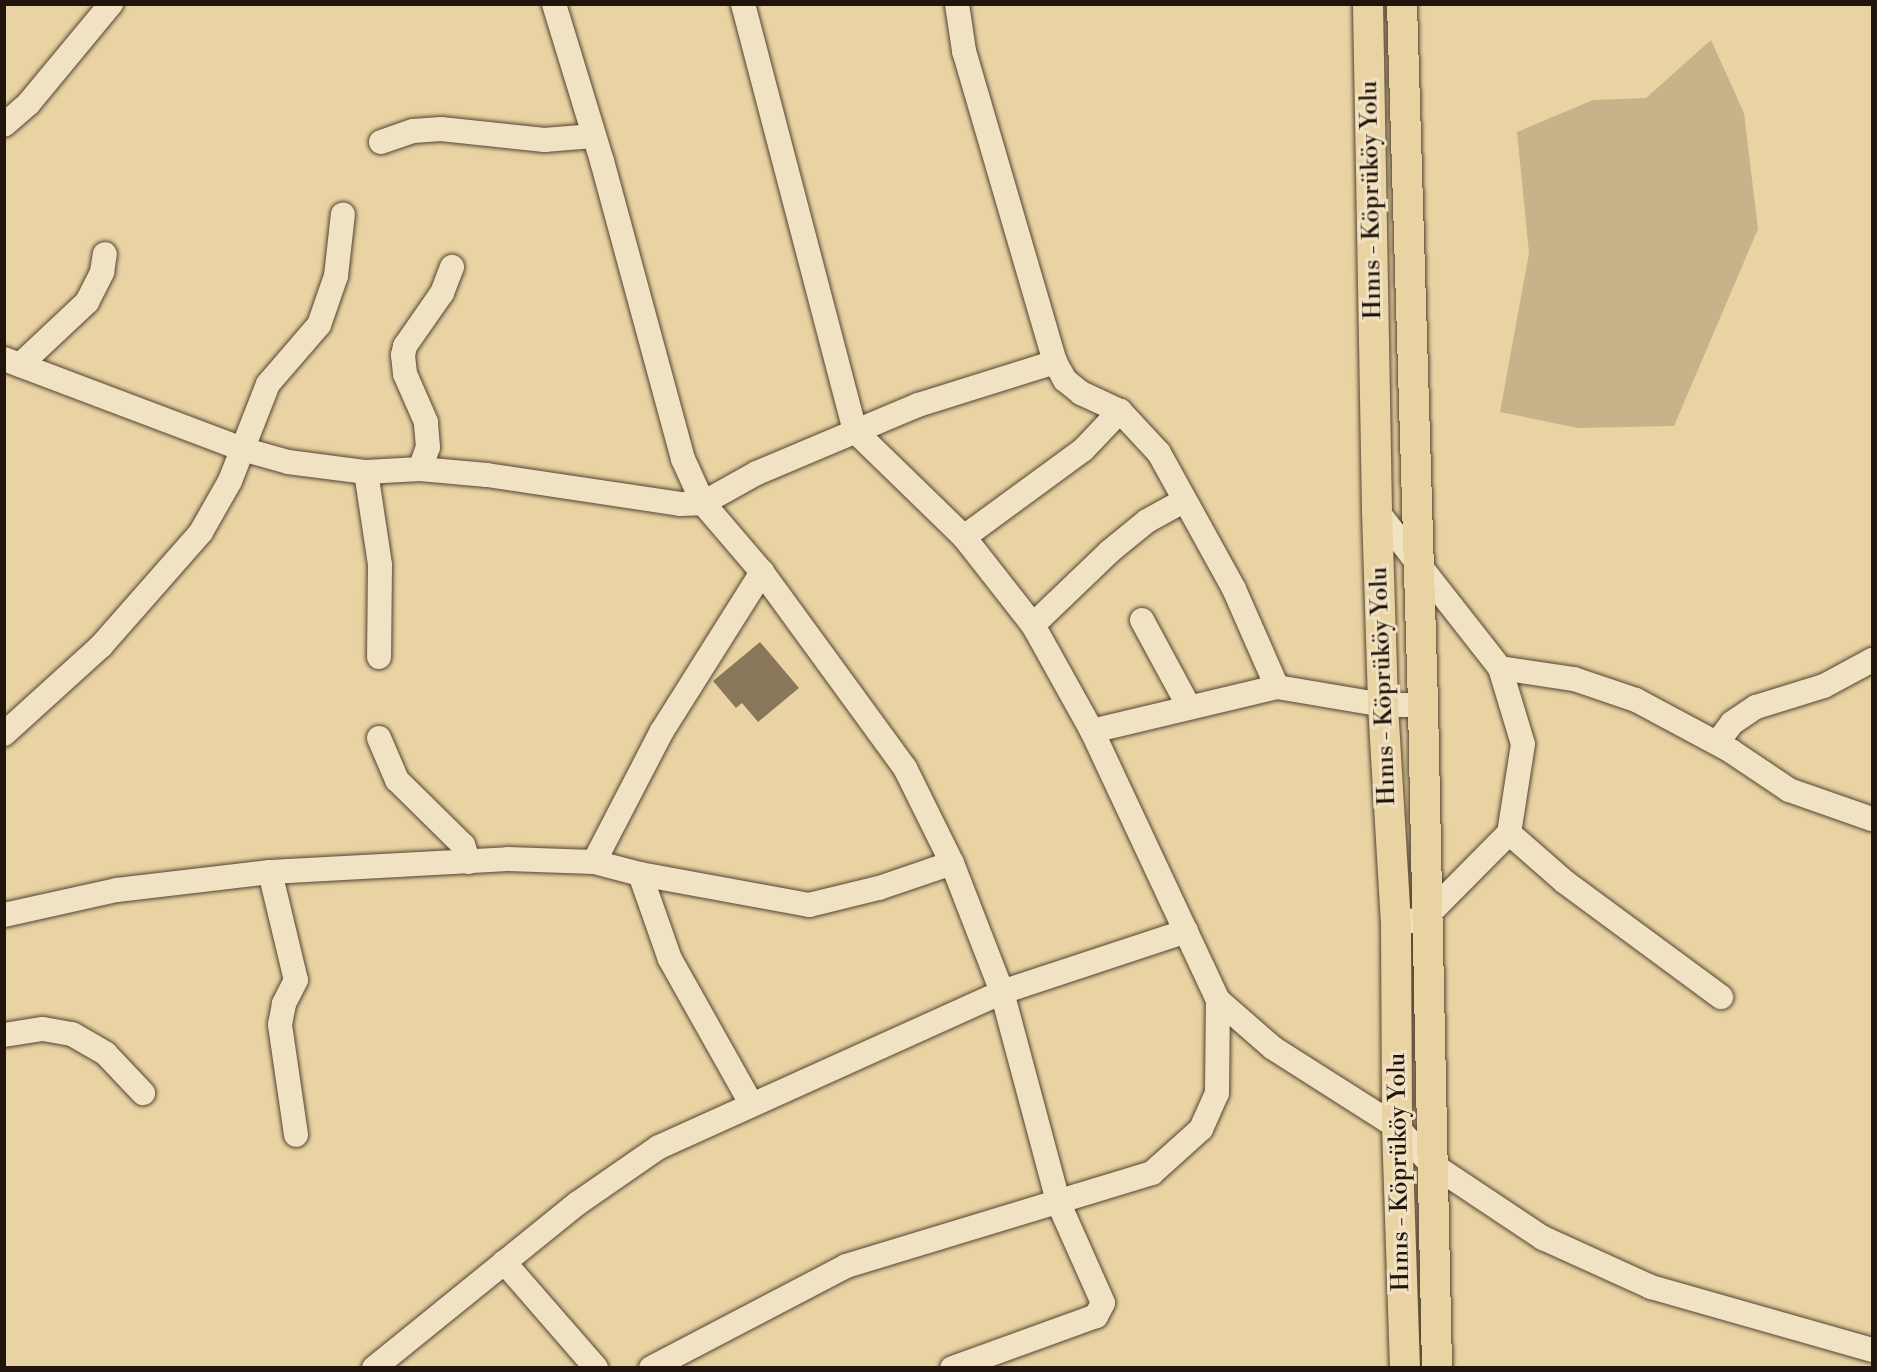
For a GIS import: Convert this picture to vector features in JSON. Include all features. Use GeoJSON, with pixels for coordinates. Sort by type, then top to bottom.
{"type":"FeatureCollection","features":[{"type":"Feature","properties":{"kind":"main road","name":"Hınıs - Köprüköy Yolu"},"geometry":{"type":"LineString","coordinates":[[1368,4],[1377,511],[1383,705],[1396,925],[1397,1127],[1405,1368]]}},
{"type":"Feature","properties":{"kind":"main road","name":"Hınıs - Köprüköy Yolu"},"geometry":{"type":"LineString","coordinates":[[1402,4],[1423,705],[1430,1162],[1437,1368]]}},
{"type":"Feature","properties":{"kind":"street"},"geometry":{"type":"LineString","coordinates":[[4,125],[29,103],[111,4]]}},
{"type":"Feature","properties":{"kind":"street"},"geometry":{"type":"LineString","coordinates":[[555,4],[683,459],[704,503],[762,572],[905,768],[952,863],[1002,992],[1059,1204],[1101,1298],[1100,1313],[952,1368]]}},
{"type":"Feature","properties":{"kind":"street"},"geometry":{"type":"LineString","coordinates":[[743,4],[855,431],[964,537],[1033,626],[1092,731],[1218,1000],[1274,1048],[1397,1127],[1430,1162],[1543,1238],[1651,1287],[1872,1350]]}},
{"type":"Feature","properties":{"kind":"street"},"geometry":{"type":"LineString","coordinates":[[957,4],[964,51],[1055,362],[1065,380],[1081,393],[1120,411],[1159,453],[1234,589],[1277,687]]}},
{"type":"Feature","properties":{"kind":"street"},"geometry":{"type":"LineString","coordinates":[[381,142],[413,131],[441,129],[544,140],[594,136]]}},
{"type":"Feature","properties":{"kind":"street"},"geometry":{"type":"LineString","coordinates":[[9,719],[101,646],[177,561],[217,506],[268,384],[319,325],[336,276],[343,214]]}},
{"type":"Feature","properties":{"kind":"street"},"geometry":{"type":"LineString","coordinates":[[12,362],[87,302],[102,272],[105,254]]}},
{"type":"Feature","properties":{"kind":"street"},"geometry":{"type":"LineString","coordinates":[[420,469],[428,447],[426,422],[405,374],[403,355],[405,346],[442,293],[452,267]]}},
{"type":"Feature","properties":{"kind":"street"},"geometry":{"type":"LineString","coordinates":[[12,362],[242,449],[325,469],[366,472],[420,469],[487,475],[637,500],[704,503],[758,473],[918,405],[1055,362]]}},
{"type":"Feature","properties":{"kind":"street"},"geometry":{"type":"LineString","coordinates":[[964,537],[1083,450],[1120,411]]}},
{"type":"Feature","properties":{"kind":"street"},"geometry":{"type":"LineString","coordinates":[[366,472],[380,565],[379,657]]}},
{"type":"Feature","properties":{"kind":"street"},"geometry":{"type":"LineString","coordinates":[[1033,626],[1108,552],[1147,521],[1185,500]]}},
{"type":"Feature","properties":{"kind":"street"},"geometry":{"type":"LineString","coordinates":[[1377,511],[1500,668],[1523,744],[1509,833],[1426,917],[1396,925]]}},
{"type":"Feature","properties":{"kind":"street"},"geometry":{"type":"LineString","coordinates":[[594,862],[662,731],[762,572]]}},
{"type":"Feature","properties":{"kind":"street"},"geometry":{"type":"LineString","coordinates":[[1142,620],[1189,707]]}},
{"type":"Feature","properties":{"kind":"street"},"geometry":{"type":"LineString","coordinates":[[1717,743],[1732,723],[1756,707],[1824,686],[1872,660]]}},
{"type":"Feature","properties":{"kind":"street"},"geometry":{"type":"LineString","coordinates":[[1500,668],[1550,674],[1605,688],[1717,743],[1790,790],[1872,819]]}},
{"type":"Feature","properties":{"kind":"street"},"geometry":{"type":"LineString","coordinates":[[1092,731],[1277,687],[1383,705],[1423,705]]}},
{"type":"Feature","properties":{"kind":"street"},"geometry":{"type":"LineString","coordinates":[[379,738],[398,780],[463,845],[469,862]]}},
{"type":"Feature","properties":{"kind":"street"},"geometry":{"type":"LineString","coordinates":[[1509,833],[1565,882],[1721,997]]}},
{"type":"Feature","properties":{"kind":"street"},"geometry":{"type":"LineString","coordinates":[[4,915],[117,890],[270,872],[469,862],[594,862],[640,874],[809,905],[879,888],[952,863]]}},
{"type":"Feature","properties":{"kind":"street"},"geometry":{"type":"LineString","coordinates":[[270,872],[296,980],[284,1004],[280,1025],[296,1136]]}},
{"type":"Feature","properties":{"kind":"street"},"geometry":{"type":"LineString","coordinates":[[640,874],[670,959],[752,1105]]}},
{"type":"Feature","properties":{"kind":"street"},"geometry":{"type":"LineString","coordinates":[[374,1368],[578,1203],[659,1147],[1002,992],[1186,930]]}},
{"type":"Feature","properties":{"kind":"street"},"geometry":{"type":"LineString","coordinates":[[651,1368],[846,1266],[972,1226],[1059,1204],[1152,1173],[1201,1129],[1217,1093],[1218,1000]]}},
{"type":"Feature","properties":{"kind":"street"},"geometry":{"type":"LineString","coordinates":[[4,1035],[43,1029],[72,1034],[106,1054],[143,1093]]}},
{"type":"Feature","properties":{"kind":"street"},"geometry":{"type":"LineString","coordinates":[[504,1262],[596,1368]]}},
{"type":"Feature","properties":{"kind":"shaded area"},"geometry":{"type":"Polygon","coordinates":[[[1711,40],[1744,113],[1758,229],[1674,426],[1578,428],[1500,412],[1529,253],[1517,132],[1593,100],[1646,98],[1711,40]]]}},
{"type":"Feature","properties":{"kind":"building"},"geometry":{"type":"Polygon","coordinates":[[[760,642],[799,688],[758,722],[742,703],[736,708],[713,681],[760,642]]]}}]}
